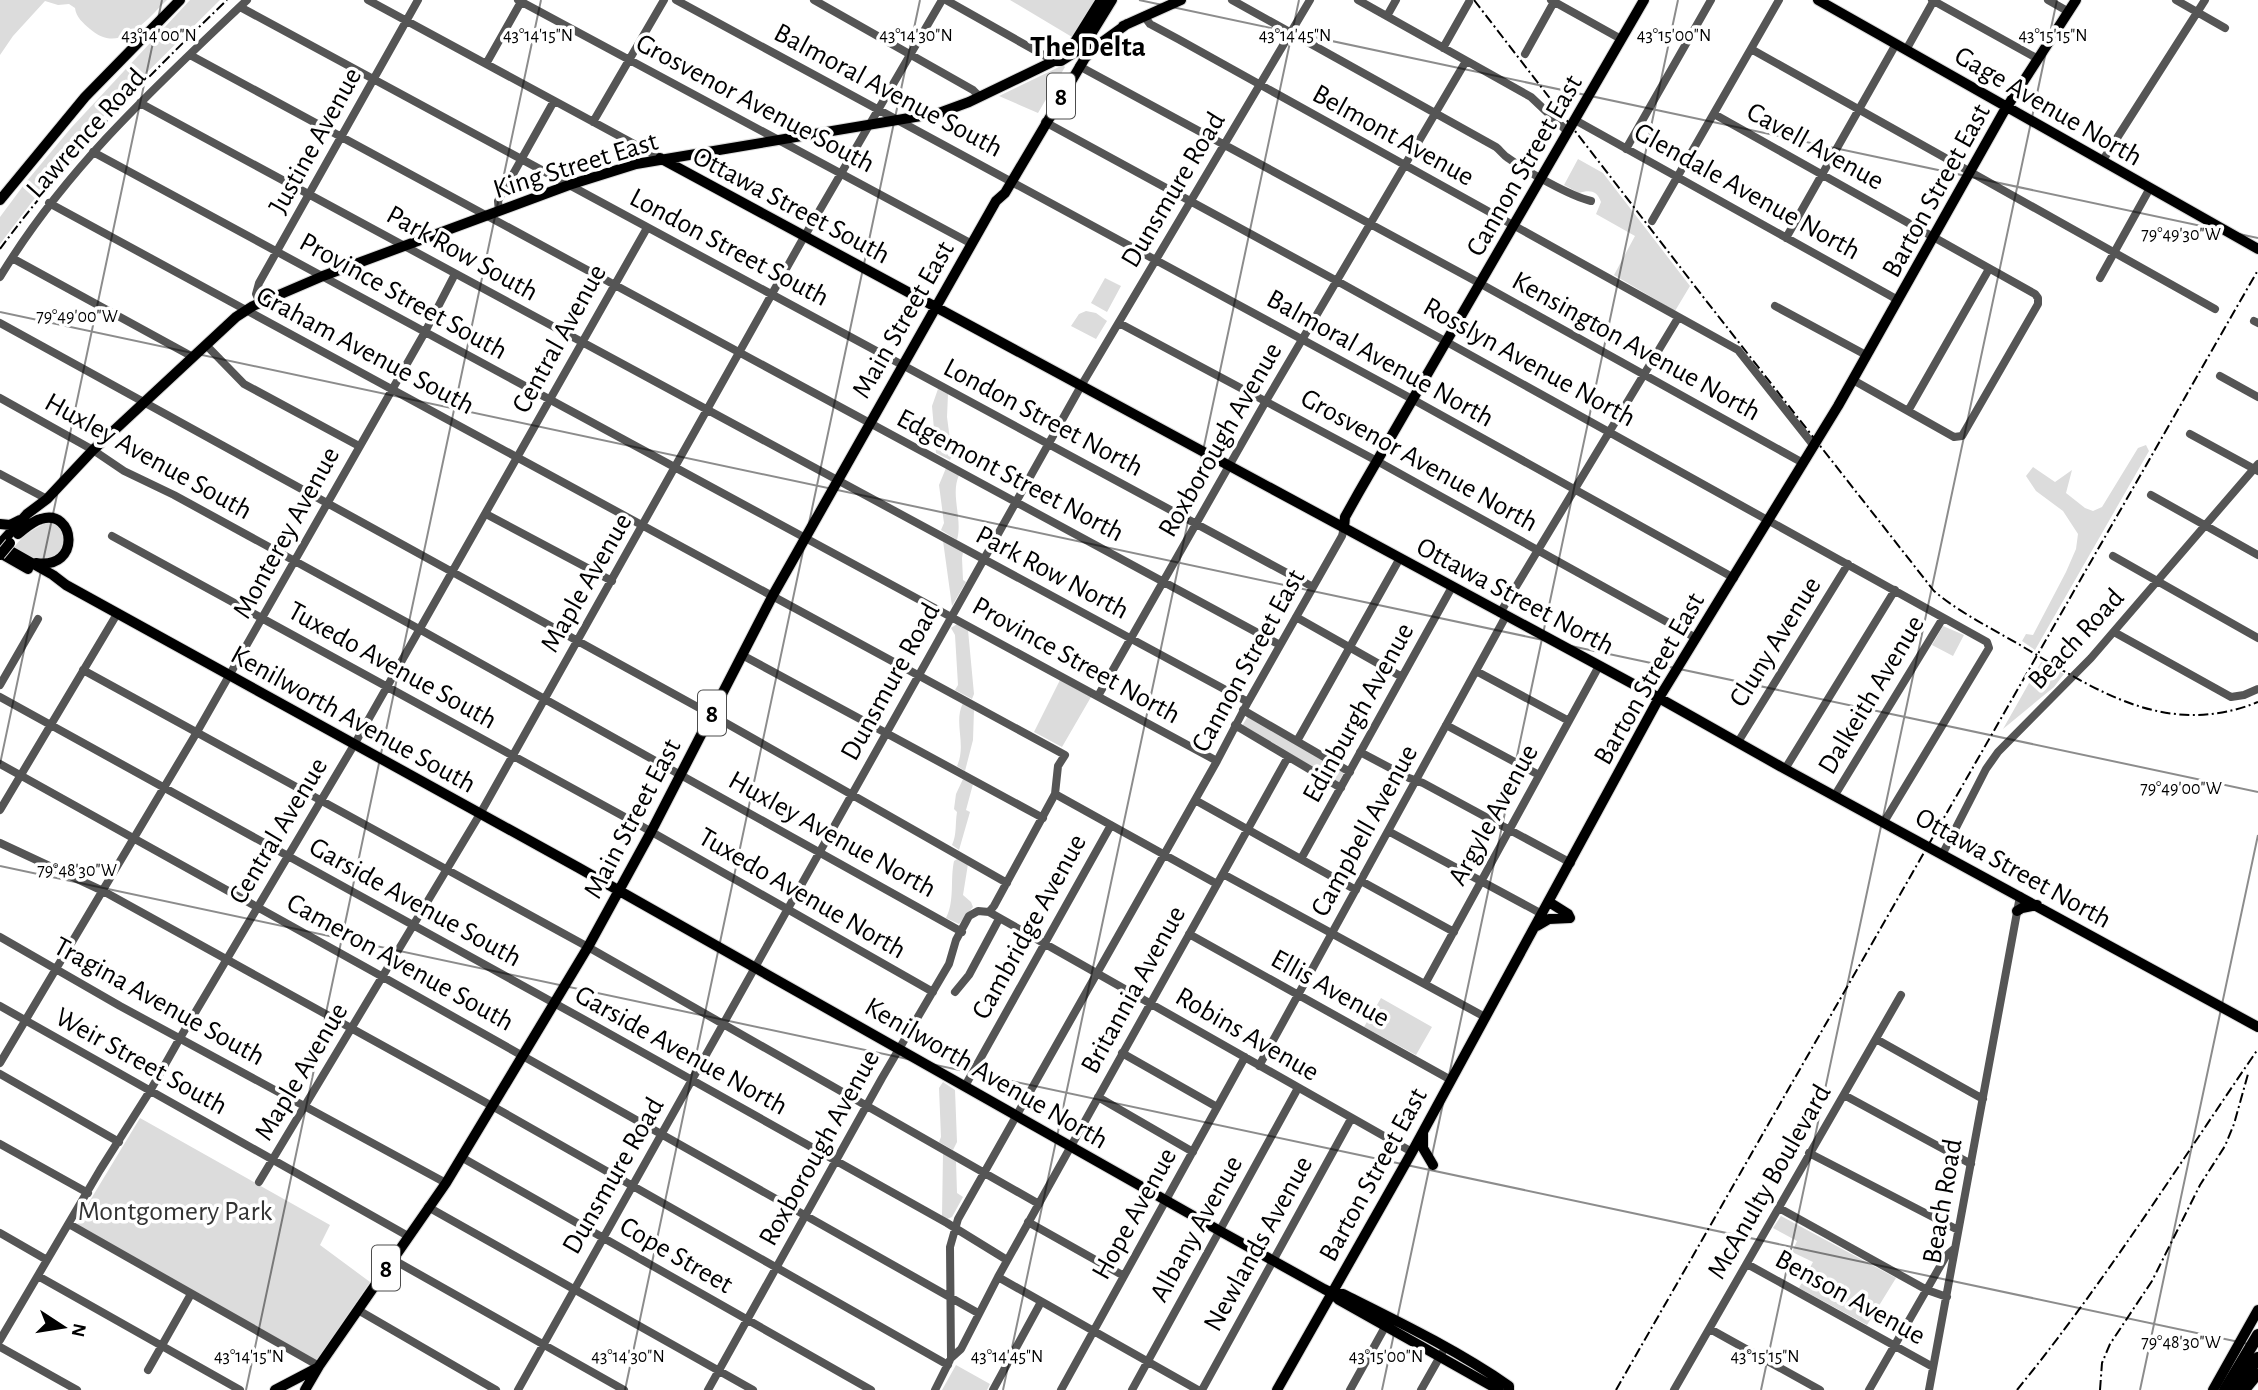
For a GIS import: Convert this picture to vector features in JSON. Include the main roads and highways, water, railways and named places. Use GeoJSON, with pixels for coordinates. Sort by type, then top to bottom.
{"type":"FeatureCollection","features":[{"type":"Feature","properties":{"kind":"highway"},"geometry":{"type":"LineString","coordinates":[[2238,1385],[2258,1335]]}},
{"type":"Feature","properties":{"kind":"highway"},"geometry":{"type":"LineString","coordinates":[[2225,1390],[2238,1385],[2258,1357]]}},
{"type":"Feature","properties":{"kind":"main road"},"geometry":{"type":"LineString","coordinates":[[0,200],[85,97],[180,0]]}},
{"type":"Feature","properties":{"kind":"main road"},"geometry":{"type":"LineString","coordinates":[[1108,0],[1103,25],[1106,29],[1114,30]]}},
{"type":"Feature","properties":{"kind":"main road"},"geometry":{"type":"LineString","coordinates":[[1054,61],[1073,45],[1108,0]]}},
{"type":"Feature","properties":{"kind":"main road","name":"Main Street East"},"geometry":{"type":"LineString","coordinates":[[305,1390],[446,1183],[588,947],[620,891],[773,595],[996,201],[1005,193],[1009,179],[1108,0]]}},
{"type":"Feature","properties":{"kind":"main road","name":"King Street East"},"geometry":{"type":"LineString","coordinates":[[0,554],[6,541],[27,514],[47,499],[93,450],[245,310],[323,276],[569,185],[636,164],[949,111],[1054,61],[1061,61],[1102,35],[1181,0]]}},
{"type":"Feature","properties":{"kind":"main road","name":"Cannon Street East"},"geometry":{"type":"LineString","coordinates":[[1343,528],[1345,517],[1412,399],[1644,0]]}},
{"type":"Feature","properties":{"kind":"main road","name":"Gage Avenue North"},"geometry":{"type":"LineString","coordinates":[[1818,0],[2258,249]]}},
{"type":"Feature","properties":{"kind":"main road","name":"Barton Street East"},"geometry":{"type":"LineString","coordinates":[[1277,1390],[1423,1131],[1660,698],[1853,380],[2007,107],[2076,0]]}},
{"type":"Feature","properties":{"kind":"main road","name":"Main Street East"},"geometry":{"type":"LineString","coordinates":[[1009,179],[1091,50],[1127,24]]}},
{"type":"Feature","properties":{"kind":"main road","name":"Ottawa Street South"},"geometry":{"type":"LineString","coordinates":[[660,158],[936,307]]}},
{"type":"Feature","properties":{"kind":"main road","name":"Ottawa Street North"},"geometry":{"type":"LineString","coordinates":[[936,307],[1660,698],[2258,1027]]}},
{"type":"Feature","properties":{"kind":"main road","name":"King Street East"},"geometry":{"type":"LineString","coordinates":[[6,541],[42,510],[47,499]]}},
{"type":"Feature","properties":{"kind":"main road"},"geometry":{"type":"LineString","coordinates":[[0,524],[14,524],[27,514]]}},
{"type":"Feature","properties":{"kind":"main road"},"geometry":{"type":"LineString","coordinates":[[6,541],[45,518],[55,519],[66,527],[69,545],[61,558],[51,564],[30,562]]}},
{"type":"Feature","properties":{"kind":"main road","name":"Kenilworth Avenue South"},"geometry":{"type":"LineString","coordinates":[[6,541],[30,562],[66,585],[620,891]]}},
{"type":"Feature","properties":{"kind":"main road","name":"Kenilworth Avenue South"},"geometry":{"type":"LineString","coordinates":[[0,554],[51,581],[66,585]]}},
{"type":"Feature","properties":{"kind":"main road","name":"Kenilworth Avenue North"},"geometry":{"type":"LineString","coordinates":[[620,891],[1332,1293],[1339,1300],[1385,1327],[1493,1375],[1508,1386],[1509,1390]]}},
{"type":"Feature","properties":{"kind":"main road"},"geometry":{"type":"LineString","coordinates":[[1535,926],[1549,919],[1570,918],[1549,902]]}},
{"type":"Feature","properties":{"kind":"main road"},"geometry":{"type":"LineString","coordinates":[[2017,911],[2037,905]]}},
{"type":"Feature","properties":{"kind":"main road"},"geometry":{"type":"LineString","coordinates":[[1410,1154],[1429,1166],[1433,1165],[1423,1148],[1423,1131]]}},
{"type":"Feature","properties":{"kind":"main road","name":"Kenilworth Avenue North"},"geometry":{"type":"LineString","coordinates":[[1332,1293],[1343,1294],[1443,1352],[1495,1389]]}},
{"type":"Feature","properties":{"kind":"main road"},"geometry":{"type":"LineString","coordinates":[[2213,1390],[2258,1310]]}},
{"type":"Feature","properties":{"kind":"main road","name":"Main Street East"},"geometry":{"type":"LineString","coordinates":[[275,1390],[319,1366]]}},
{"type":"Feature","properties":{"kind":"main road"},"geometry":{"type":"LineString","coordinates":[[2238,1385],[2258,1374]]}},
{"type":"Feature","properties":{"kind":"railway"},"geometry":{"type":"LineString","coordinates":[[0,249],[52,183],[108,120],[227,0]]}},
{"type":"Feature","properties":{"kind":"railway"},"geometry":{"type":"LineString","coordinates":[[1474,0],[1934,591],[1965,613],[2076,678],[2133,704],[2162,712],[2193,715],[2224,712],[2258,702]]}},
{"type":"Feature","properties":{"kind":"railway"},"geometry":{"type":"LineString","coordinates":[[1616,1390],[2258,270]]}},
{"type":"Feature","properties":{"kind":"railway"},"geometry":{"type":"LineString","coordinates":[[2017,1390],[2111,1265],[2258,1049]]}},
{"type":"Feature","properties":{"kind":"railway"},"geometry":{"type":"LineString","coordinates":[[2100,1390],[2102,1363],[2110,1344],[2152,1281],[2200,1185],[2225,1146],[2248,1074]]}},
{"type":"Feature","properties":{"kind":"district","name":"The Delta"},"geometry":{"type":"Point","coordinates":[1088,46]}},
{"type":"Feature","properties":{"kind":"park label","name":"Montgomery Park"},"geometry":{"type":"Point","coordinates":[175,1210]}}]}
